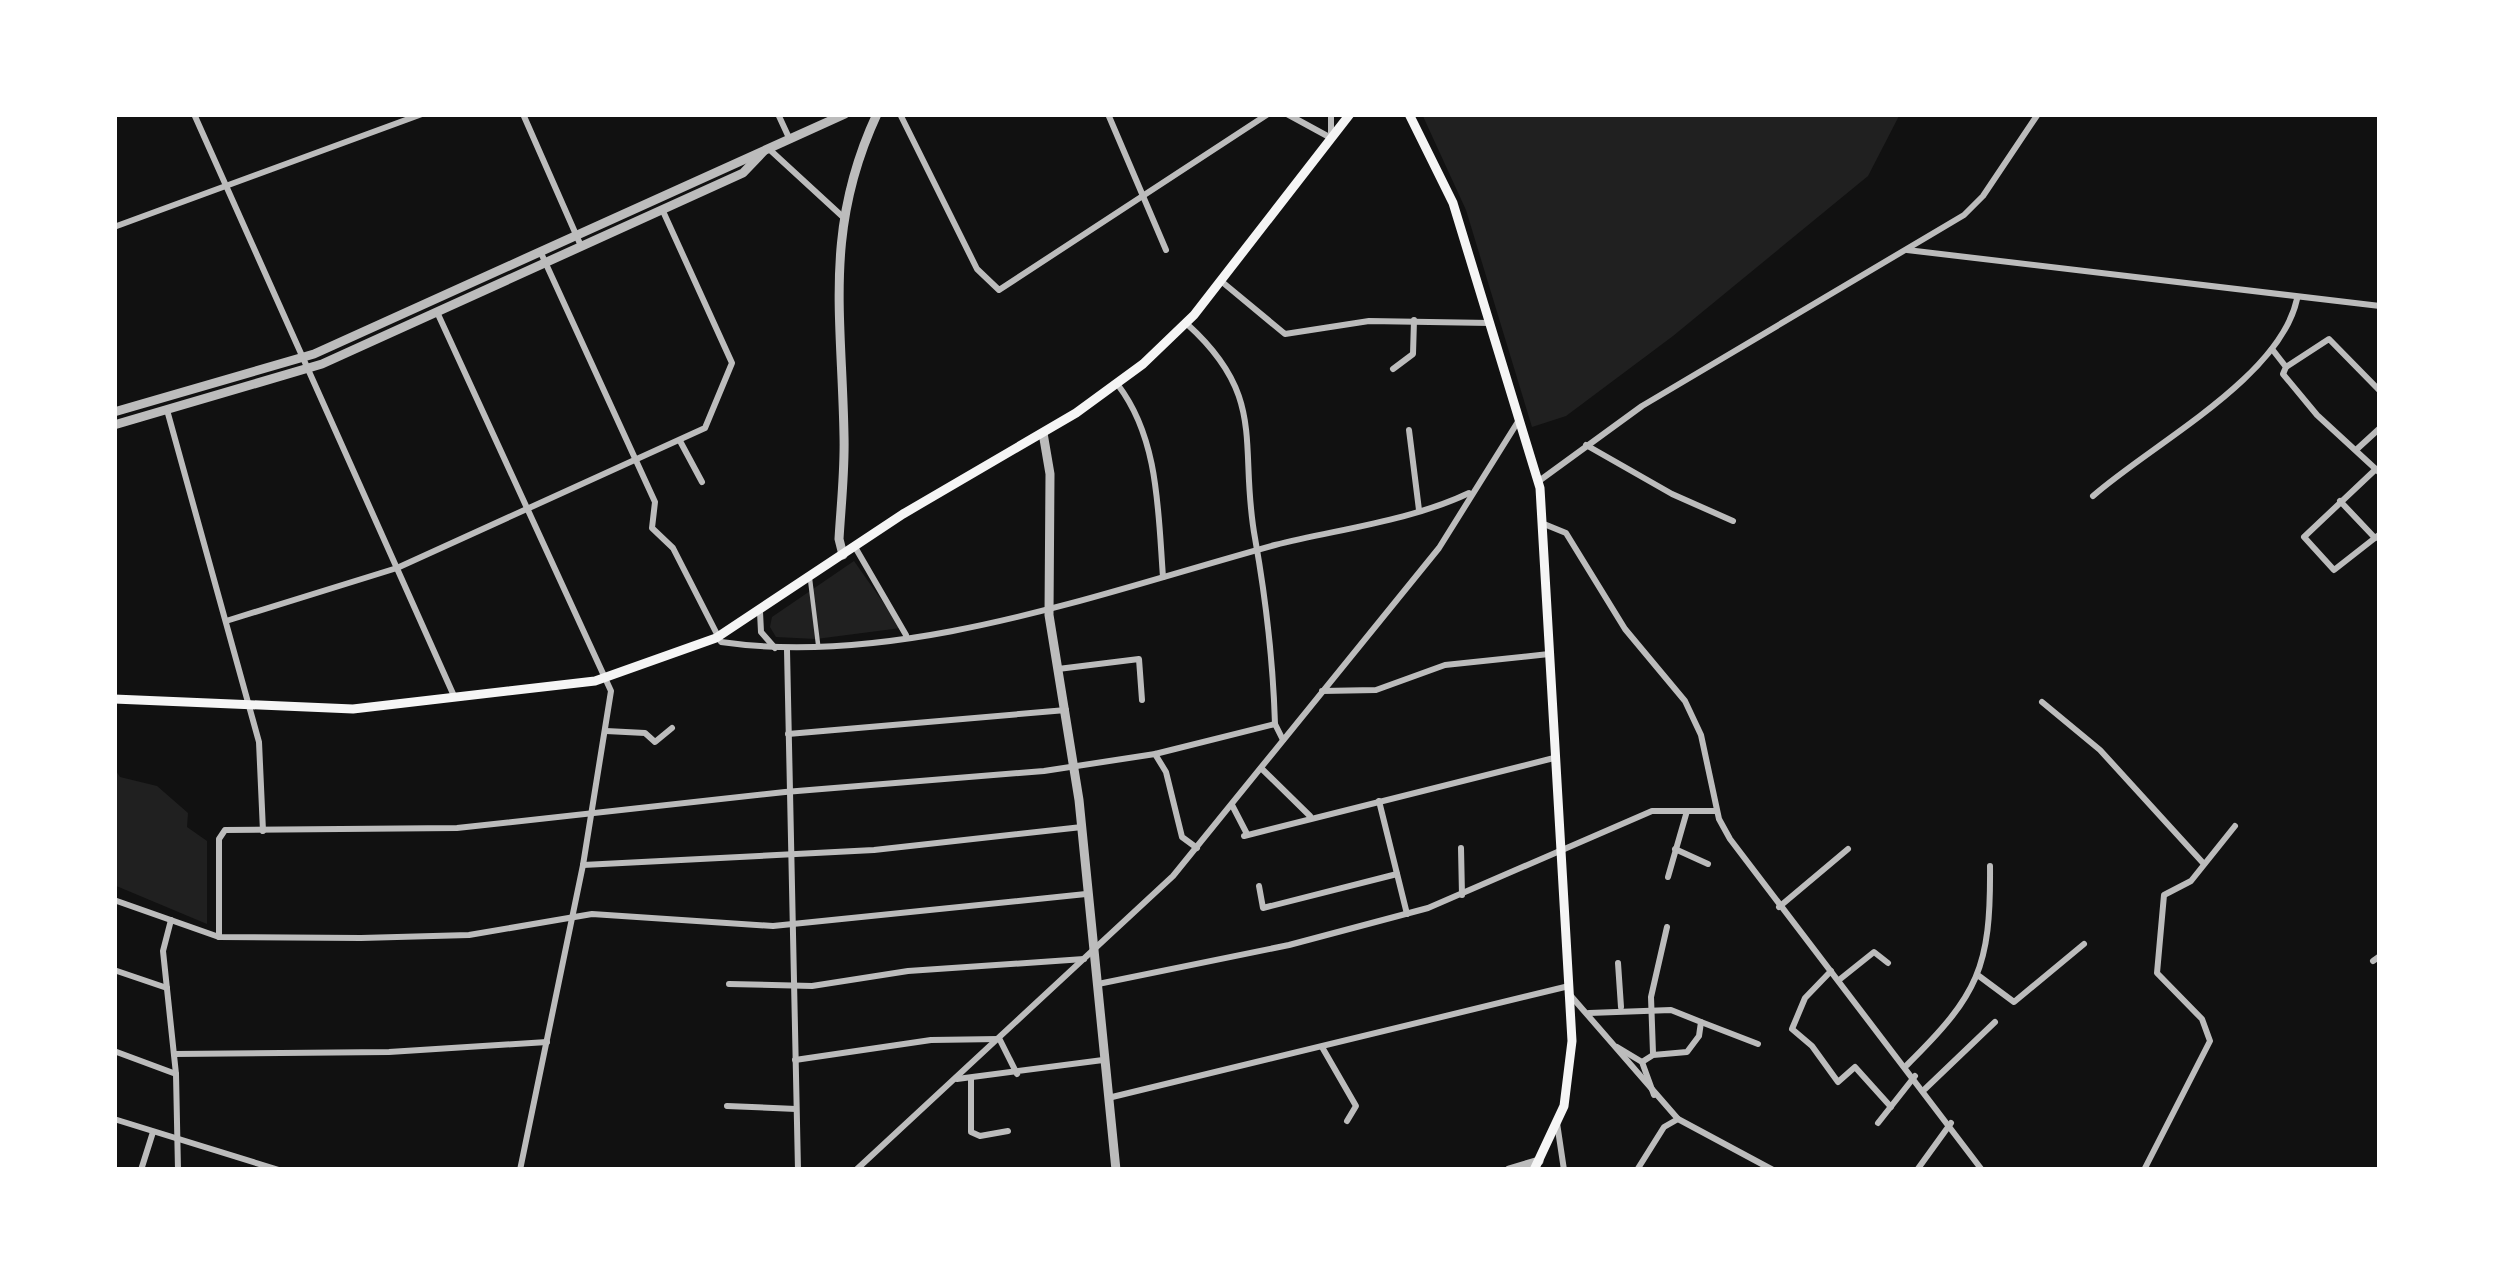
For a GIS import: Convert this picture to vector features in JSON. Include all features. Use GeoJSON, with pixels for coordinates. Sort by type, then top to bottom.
{"type":"FeatureCollection","features":[{"type":"Feature","properties":{"kind":"main road"},"geometry":{"type":"LineString","coordinates":[[114,699],[340,710],[608,678],[716,638],[1118,385],[1186,323],[1350,114]]}},
{"type":"Feature","properties":{"kind":"main road"},"geometry":{"type":"LineString","coordinates":[[1412,116],[1453,202],[1539,482],[1570,1078],[1557,1123],[1536,1165]]}},
{"type":"Feature","properties":{"kind":"street"},"geometry":{"type":"LineString","coordinates":[[194,114],[454,697]]}},
{"type":"Feature","properties":{"kind":"street"},"geometry":{"type":"LineString","coordinates":[[114,226],[422,114]]}},
{"type":"Feature","properties":{"kind":"street"},"geometry":{"type":"LineString","coordinates":[[523,114],[579,242]]}},
{"type":"Feature","properties":{"kind":"street"},"geometry":{"type":"LineString","coordinates":[[778,114],[790,140]]}},
{"type":"Feature","properties":{"kind":"street"},"geometry":{"type":"LineString","coordinates":[[114,412],[305,364],[748,170],[766,150],[845,114]]}},
{"type":"Feature","properties":{"kind":"street"},"geometry":{"type":"LineString","coordinates":[[844,555],[839,539],[844,433],[836,318],[843,217],[877,114]]}},
{"type":"Feature","properties":{"kind":"street"},"geometry":{"type":"LineString","coordinates":[[900,114],[982,279],[994,289],[1006,289],[1268,114]]}},
{"type":"Feature","properties":{"kind":"street"},"geometry":{"type":"LineString","coordinates":[[1108,114],[1166,250]]}},
{"type":"Feature","properties":{"kind":"street"},"geometry":{"type":"LineString","coordinates":[[1287,114],[1331,138],[1331,114]]}},
{"type":"Feature","properties":{"kind":"street"},"geometry":{"type":"LineString","coordinates":[[1539,482],[1586,445],[1977,203],[2038,114]]}},
{"type":"Feature","properties":{"kind":"street"},"geometry":{"type":"LineString","coordinates":[[766,150],[843,217]]}},
{"type":"Feature","properties":{"kind":"street"},"geometry":{"type":"LineString","coordinates":[[226,621],[397,568],[707,426],[732,363],[660,205]]}},
{"type":"Feature","properties":{"kind":"street"},"geometry":{"type":"LineString","coordinates":[[1933,234],[1937,253]]}},
{"type":"Feature","properties":{"kind":"street"},"geometry":{"type":"LineString","coordinates":[[1903,250],[2380,306]]}},
{"type":"Feature","properties":{"kind":"street"},"geometry":{"type":"LineString","coordinates":[[114,424],[305,364],[437,312],[543,258]]}},
{"type":"Feature","properties":{"kind":"street"},"geometry":{"type":"LineString","coordinates":[[543,258],[656,507],[652,528],[674,548],[716,638],[783,650],[906,635],[1048,607],[1469,493]]}},
{"type":"Feature","properties":{"kind":"street"},"geometry":{"type":"LineString","coordinates":[[1221,280],[1282,333],[1414,320],[1490,323]]}},
{"type":"Feature","properties":{"kind":"street"},"geometry":{"type":"LineString","coordinates":[[2093,496],[2272,349],[2289,326],[2297,298]]}},
{"type":"Feature","properties":{"kind":"street"},"geometry":{"type":"LineString","coordinates":[[437,312],[612,694],[583,865],[520,1170]]}},
{"type":"Feature","properties":{"kind":"street"},"geometry":{"type":"LineString","coordinates":[[1393,368],[1413,354],[1414,320]]}},
{"type":"Feature","properties":{"kind":"street"},"geometry":{"type":"LineString","coordinates":[[1186,323],[1225,365],[1247,423],[1258,550],[1266,583],[1275,724],[1283,740]]}},
{"type":"Feature","properties":{"kind":"street"},"geometry":{"type":"LineString","coordinates":[[2340,501],[2378,536],[2339,568],[2327,566],[2304,535],[2340,501],[2378,471],[2313,411],[2283,374],[2286,367],[2329,339],[2380,391]]}},
{"type":"Feature","properties":{"kind":"street"},"geometry":{"type":"LineString","coordinates":[[2272,349],[2286,367]]}},
{"type":"Feature","properties":{"kind":"street"},"geometry":{"type":"LineString","coordinates":[[1118,385],[1139,420],[1150,455],[1163,577]]}},
{"type":"Feature","properties":{"kind":"street"},"geometry":{"type":"LineString","coordinates":[[167,410],[264,768],[263,831]]}},
{"type":"Feature","properties":{"kind":"street"},"geometry":{"type":"LineString","coordinates":[[856,1170],[1089,957],[1197,848],[1439,548],[1519,419]]}},
{"type":"Feature","properties":{"kind":"street"},"geometry":{"type":"LineString","coordinates":[[2356,450],[2380,428]]}},
{"type":"Feature","properties":{"kind":"street"},"geometry":{"type":"LineString","coordinates":[[1409,430],[1419,510]]}},
{"type":"Feature","properties":{"kind":"street"},"geometry":{"type":"LineString","coordinates":[[1043,433],[1050,474],[1048,607],[1075,767],[1089,957],[1116,1170]]}},
{"type":"Feature","properties":{"kind":"street"},"geometry":{"type":"LineString","coordinates":[[680,441],[702,482]]}},
{"type":"Feature","properties":{"kind":"street"},"geometry":{"type":"LineString","coordinates":[[1586,445],[1679,498],[1733,521]]}},
{"type":"Feature","properties":{"kind":"street"},"geometry":{"type":"LineString","coordinates":[[1543,524],[1566,533],[1624,629],[1685,701],[1704,743],[1718,811],[1730,839],[1951,1123],[1982,1170]]}},
{"type":"Feature","properties":{"kind":"street"},"geometry":{"type":"LineString","coordinates":[[855,547],[906,635]]}},
{"type":"Feature","properties":{"kind":"street"},"geometry":{"type":"LineString","coordinates":[[810,579],[819,648]]}},
{"type":"Feature","properties":{"kind":"street"},"geometry":{"type":"LineString","coordinates":[[760,612],[762,634],[783,650],[798,1170]]}},
{"type":"Feature","properties":{"kind":"street"},"geometry":{"type":"LineString","coordinates":[[1322,691],[1376,690],[1445,664],[1549,654]]}},
{"type":"Feature","properties":{"kind":"street"},"geometry":{"type":"LineString","coordinates":[[1058,669],[1139,659],[1142,700]]}},
{"type":"Feature","properties":{"kind":"street"},"geometry":{"type":"LineString","coordinates":[[2042,702],[2100,750],[2204,864]]}},
{"type":"Feature","properties":{"kind":"street"},"geometry":{"type":"LineString","coordinates":[[788,734],[1066,710]]}},
{"type":"Feature","properties":{"kind":"street"},"geometry":{"type":"LineString","coordinates":[[219,938],[219,835],[228,830],[457,828],[789,791],[1075,767],[1155,754],[1275,724]]}},
{"type":"Feature","properties":{"kind":"street"},"geometry":{"type":"LineString","coordinates":[[606,731],[645,734],[655,742],[672,728]]}},
{"type":"Feature","properties":{"kind":"street"},"geometry":{"type":"LineString","coordinates":[[1155,754],[1166,772],[1182,837],[1197,848]]}},
{"type":"Feature","properties":{"kind":"street"},"geometry":{"type":"LineString","coordinates":[[1232,805],[1246,835],[1554,758]]}},
{"type":"Feature","properties":{"kind":"street"},"geometry":{"type":"LineString","coordinates":[[1262,768],[1310,817]]}},
{"type":"Feature","properties":{"kind":"street"},"geometry":{"type":"LineString","coordinates":[[1378,800],[1407,914]]}},
{"type":"Feature","properties":{"kind":"street"},"geometry":{"type":"LineString","coordinates":[[1668,877],[1687,809]]}},
{"type":"Feature","properties":{"kind":"street"},"geometry":{"type":"LineString","coordinates":[[1094,984],[1289,945],[1407,914],[1462,896],[1647,812],[1718,811]]}},
{"type":"Feature","properties":{"kind":"street"},"geometry":{"type":"LineString","coordinates":[[583,865],[790,856],[1082,826]]}},
{"type":"Feature","properties":{"kind":"street"},"geometry":{"type":"LineString","coordinates":[[2144,1170],[2209,1046],[2205,1023],[2156,969],[2164,895],[2188,884],[2235,826]]}},
{"type":"Feature","properties":{"kind":"street"},"geometry":{"type":"LineString","coordinates":[[1461,848],[1462,896]]}},
{"type":"Feature","properties":{"kind":"street"},"geometry":{"type":"LineString","coordinates":[[1676,849],[1708,864]]}},
{"type":"Feature","properties":{"kind":"street"},"geometry":{"type":"LineString","coordinates":[[1779,907],[1848,849]]}},
{"type":"Feature","properties":{"kind":"street"},"geometry":{"type":"LineString","coordinates":[[1907,1066],[1958,1012],[1978,976],[1990,926],[1990,866]]}},
{"type":"Feature","properties":{"kind":"street"},"geometry":{"type":"LineString","coordinates":[[1259,886],[1263,908],[1397,874]]}},
{"type":"Feature","properties":{"kind":"street"},"geometry":{"type":"LineString","coordinates":[[114,900],[219,938],[451,936],[573,916],[761,926],[1086,894]]}},
{"type":"Feature","properties":{"kind":"street"},"geometry":{"type":"LineString","coordinates":[[171,920],[164,943],[176,1074],[178,1170]]}},
{"type":"Feature","properties":{"kind":"street"},"geometry":{"type":"LineString","coordinates":[[1653,1055],[1651,1009],[1667,927]]}},
{"type":"Feature","properties":{"kind":"street"},"geometry":{"type":"LineString","coordinates":[[1978,976],[2013,1002],[2084,944]]}},
{"type":"Feature","properties":{"kind":"street"},"geometry":{"type":"LineString","coordinates":[[1839,980],[1874,952],[1888,963]]}},
{"type":"Feature","properties":{"kind":"street"},"geometry":{"type":"LineString","coordinates":[[729,984],[793,987],[944,967],[1089,957]]}},
{"type":"Feature","properties":{"kind":"street"},"geometry":{"type":"LineString","coordinates":[[1618,963],[1621,1008]]}},
{"type":"Feature","properties":{"kind":"street"},"geometry":{"type":"LineString","coordinates":[[114,970],[167,988]]}},
{"type":"Feature","properties":{"kind":"street"},"geometry":{"type":"LineString","coordinates":[[1831,970],[1804,998],[1792,1029],[1812,1046],[1838,1082],[1855,1067],[1891,1107]]}},
{"type":"Feature","properties":{"kind":"street"},"geometry":{"type":"LineString","coordinates":[[1108,1098],[1569,991],[1655,1098],[1678,1119],[1773,1170]]}},
{"type":"Feature","properties":{"kind":"street"},"geometry":{"type":"LineString","coordinates":[[1589,1013],[1621,1008],[1686,1012],[1758,1044]]}},
{"type":"Feature","properties":{"kind":"street"},"geometry":{"type":"LineString","coordinates":[[1642,1062],[1653,1055],[1687,1052],[1701,1022]]}},
{"type":"Feature","properties":{"kind":"street"},"geometry":{"type":"LineString","coordinates":[[1925,1089],[1995,1022]]}},
{"type":"Feature","properties":{"kind":"street"},"geometry":{"type":"LineString","coordinates":[[795,1060],[931,1040],[1000,1040]]}},
{"type":"Feature","properties":{"kind":"street"},"geometry":{"type":"LineString","coordinates":[[1000,1040],[1017,1074]]}},
{"type":"Feature","properties":{"kind":"street"},"geometry":{"type":"LineString","coordinates":[[174,1054],[389,1052],[547,1042]]}},
{"type":"Feature","properties":{"kind":"street"},"geometry":{"type":"LineString","coordinates":[[1614,1045],[1642,1062],[1655,1098]]}},
{"type":"Feature","properties":{"kind":"street"},"geometry":{"type":"LineString","coordinates":[[1322,1047],[1356,1106],[1347,1121]]}},
{"type":"Feature","properties":{"kind":"street"},"geometry":{"type":"LineString","coordinates":[[114,1051],[176,1074]]}},
{"type":"Feature","properties":{"kind":"street"},"geometry":{"type":"LineString","coordinates":[[957,1079],[1103,1060]]}},
{"type":"Feature","properties":{"kind":"street"},"geometry":{"type":"LineString","coordinates":[[1878,1124],[1915,1076]]}},
{"type":"Feature","properties":{"kind":"street"},"geometry":{"type":"LineString","coordinates":[[971,1080],[971,1132],[980,1136],[1008,1131]]}},
{"type":"Feature","properties":{"kind":"street"},"geometry":{"type":"LineString","coordinates":[[728,1106],[796,1109]]}},
{"type":"Feature","properties":{"kind":"street"},"geometry":{"type":"LineString","coordinates":[[114,1119],[279,1170]]}},
{"type":"Feature","properties":{"kind":"street"},"geometry":{"type":"LineString","coordinates":[[1636,1170],[1664,1127],[1678,1119]]}},
{"type":"Feature","properties":{"kind":"street"},"geometry":{"type":"LineString","coordinates":[[1557,1123],[1564,1170]]}},
{"type":"Feature","properties":{"kind":"street"},"geometry":{"type":"LineString","coordinates":[[1917,1170],[1951,1123]]}},
{"type":"Feature","properties":{"kind":"street"},"geometry":{"type":"LineString","coordinates":[[141,1170],[153,1132]]}},
{"type":"Feature","properties":{"kind":"street"},"geometry":{"type":"LineString","coordinates":[[1509,1170],[1536,1165]]}},
{"type":"Feature","properties":{"kind":"shaded area"},"geometry":{"type":"Polygon","coordinates":[[[1422,114],[1900,114],[1868,176],[1673,336],[1566,416],[1532,427],[1466,210],[1422,114]]]}},
{"type":"Feature","properties":{"kind":"shaded area"},"geometry":{"type":"Polygon","coordinates":[[[854,561],[901,628],[816,639],[776,637],[770,627],[772,617],[854,561]]]}},
{"type":"Feature","properties":{"kind":"shaded area"},"geometry":{"type":"Polygon","coordinates":[[[114,768],[120,777],[157,786],[188,813],[187,827],[207,841],[207,924],[114,885],[114,768]]]}}]}
